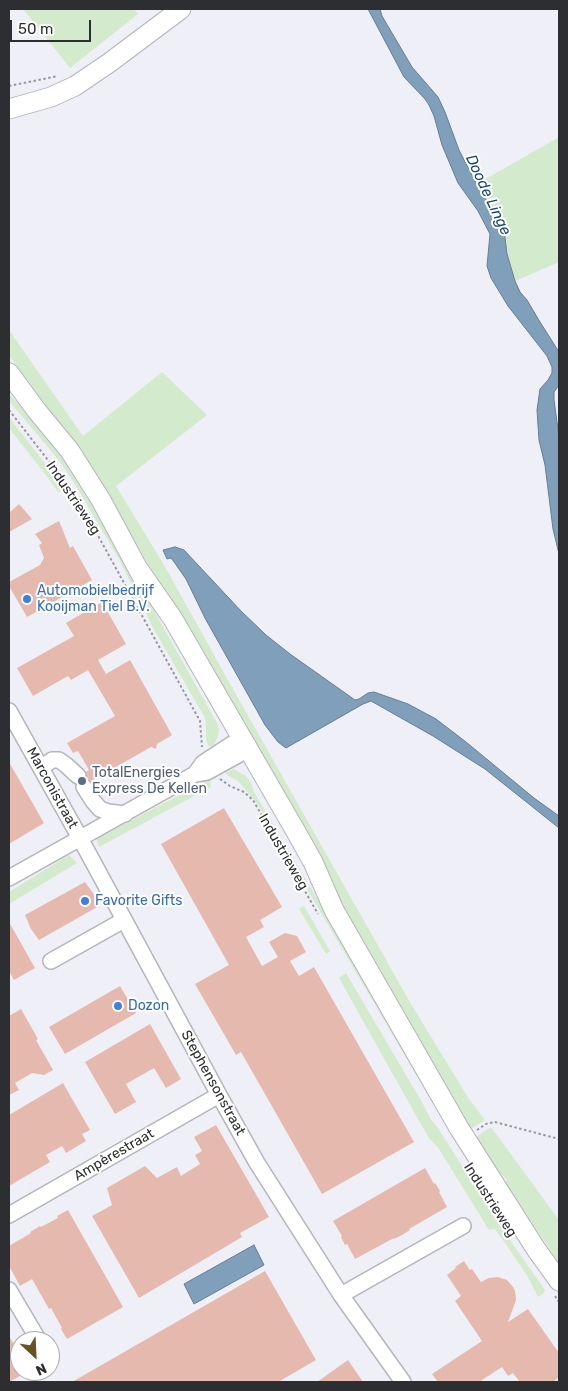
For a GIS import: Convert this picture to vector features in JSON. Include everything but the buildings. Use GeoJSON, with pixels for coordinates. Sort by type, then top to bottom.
{"type":"FeatureCollection","features":[{"type":"Feature","properties":{"kind":"main road"},"geometry":{"type":"LineString","coordinates":[[9,109],[58,94],[75,86],[181,9]]}},
{"type":"Feature","properties":{"kind":"main road"},"geometry":{"type":"LineString","coordinates":[[9,95],[59,85],[97,71]]}},
{"type":"Feature","properties":{"kind":"main road","name":"Industrieweg"},"geometry":{"type":"LineString","coordinates":[[9,373],[70,451],[101,500],[139,570],[173,618],[239,748],[328,915],[465,1138],[536,1249],[557,1288]]}},
{"type":"Feature","properties":{"kind":"main road","name":"Industrieweg"},"geometry":{"type":"LineString","coordinates":[[9,383],[37,411]]}},
{"type":"Feature","properties":{"kind":"street","name":"Marconistraat"},"geometry":{"type":"LineString","coordinates":[[9,711],[80,838]]}},
{"type":"Feature","properties":{"kind":"street"},"geometry":{"type":"LineString","coordinates":[[9,878],[195,774],[207,772],[210,764],[239,748]]}},
{"type":"Feature","properties":{"kind":"street"},"geometry":{"type":"LineString","coordinates":[[41,768],[52,760],[59,760],[81,782],[100,809],[125,814]]}},
{"type":"Feature","properties":{"kind":"street","name":"Stephensonstraat"},"geometry":{"type":"LineString","coordinates":[[80,838],[219,1095],[258,1163],[341,1295],[403,1382]]}},
{"type":"Feature","properties":{"kind":"street"},"geometry":{"type":"LineString","coordinates":[[51,961],[124,920]]}},
{"type":"Feature","properties":{"kind":"street","name":"Ampèrestraat"},"geometry":{"type":"LineString","coordinates":[[9,1215],[219,1095]]}},
{"type":"Feature","properties":{"kind":"street"},"geometry":{"type":"LineString","coordinates":[[341,1295],[463,1226]]}},
{"type":"Feature","properties":{"kind":"street"},"geometry":{"type":"LineString","coordinates":[[9,1290],[33,1331]]}},
{"type":"Feature","properties":{"kind":"path"},"geometry":{"type":"LineString","coordinates":[[9,86],[63,75]]}},
{"type":"Feature","properties":{"kind":"path","name":"Industrieweg"},"geometry":{"type":"LineString","coordinates":[[9,410],[65,482],[85,512],[200,722],[202,749],[210,764],[220,779],[244,792],[253,800],[328,915]]}},
{"type":"Feature","properties":{"kind":"path"},"geometry":{"type":"LineString","coordinates":[[465,1138],[486,1124],[495,1122],[559,1139]]}},
{"type":"Feature","properties":{"kind":"path"},"geometry":{"type":"LineString","coordinates":[[557,1288],[559,1302]]}},
{"type":"Feature","properties":{"kind":"green space"},"geometry":{"type":"Polygon","coordinates":[[[23,9],[134,9],[138,14],[70,68],[23,9]]]}},
{"type":"Feature","properties":{"kind":"green space"},"geometry":{"type":"Polygon","coordinates":[[[559,137],[559,262],[515,281],[507,254],[504,231],[477,184],[559,137]]]}},
{"type":"Feature","properties":{"kind":"green space"},"geometry":{"type":"Polygon","coordinates":[[[9,330],[83,436],[162,372],[207,415],[116,486],[164,565],[411,1004],[469,1099],[485,1120],[471,1129],[388,989],[131,535],[63,431],[9,355],[9,330]]]}},
{"type":"Feature","properties":{"kind":"green space"},"geometry":{"type":"Polygon","coordinates":[[[9,394],[34,420],[81,483],[129,566],[217,723],[219,729],[218,736],[212,748],[206,740],[205,718],[153,628],[119,559],[73,481],[57,458],[9,401],[9,394]]]}},
{"type":"Feature","properties":{"kind":"green space"},"geometry":{"type":"Polygon","coordinates":[[[9,417],[64,488],[58,492],[9,428],[9,417]]]}},
{"type":"Feature","properties":{"kind":"green space"},"geometry":{"type":"Polygon","coordinates":[[[234,769],[246,776],[251,783],[254,792],[329,919],[559,1287],[559,1295],[510,1229],[469,1157],[456,1141],[435,1107],[256,802],[238,781],[227,775],[226,773],[234,769]]]}},
{"type":"Feature","properties":{"kind":"green space"},"geometry":{"type":"Polygon","coordinates":[[[210,779],[211,787],[99,847],[96,839],[210,779]]]}},
{"type":"Feature","properties":{"kind":"green space"},"geometry":{"type":"Polygon","coordinates":[[[69,855],[77,863],[9,904],[9,892],[69,855]]]}},
{"type":"Feature","properties":{"kind":"green space"},"geometry":{"type":"Polygon","coordinates":[[[304,906],[330,951],[326,954],[299,909],[304,906]]]}},
{"type":"Feature","properties":{"kind":"green space"},"geometry":{"type":"Polygon","coordinates":[[[346,973],[430,1118],[500,1226],[545,1290],[543,1294],[538,1297],[528,1277],[495,1229],[489,1230],[439,1149],[429,1138],[339,978],[346,973]]]}},
{"type":"Feature","properties":{"kind":"green space"},"geometry":{"type":"Polygon","coordinates":[[[491,1127],[559,1220],[559,1263],[506,1183],[507,1180],[499,1172],[476,1137],[491,1127]]]}},
{"type":"Feature","properties":{"kind":"water"},"geometry":{"type":"Polygon","coordinates":[[[368,9],[380,9],[382,16],[412,67],[438,97],[459,150],[504,230],[507,254],[520,292],[527,300],[559,352],[559,385],[554,392],[554,400],[559,437],[559,554],[553,529],[545,465],[539,440],[537,410],[540,389],[552,373],[552,367],[547,356],[508,306],[491,278],[487,266],[490,234],[478,211],[458,183],[442,145],[429,105],[404,77],[368,9]]]}},
{"type":"Feature","properties":{"kind":"water"},"geometry":{"type":"Polygon","coordinates":[[[175,547],[184,550],[241,611],[266,635],[290,654],[355,700],[374,692],[408,704],[436,719],[559,816],[559,828],[485,769],[433,736],[371,701],[286,748],[278,742],[265,725],[205,618],[186,579],[172,559],[167,559],[163,550],[175,547]]]}},
{"type":"Feature","properties":{"kind":"water"},"geometry":{"type":"Polygon","coordinates":[[[254,1245],[264,1265],[194,1304],[184,1284],[254,1245]]]}},
{"type":"Feature","properties":{"kind":"place","name":"Automobielbedrijf Kooijman Tiel B.V."},"geometry":{"type":"Point","coordinates":[27,599]}},
{"type":"Feature","properties":{"kind":"place","name":"TotalEnergies Express De Kellen"},"geometry":{"type":"Point","coordinates":[82,781]}},
{"type":"Feature","properties":{"kind":"place","name":"Favorite Gifts"},"geometry":{"type":"Point","coordinates":[85,901]}},
{"type":"Feature","properties":{"kind":"place","name":"Dozon"},"geometry":{"type":"Point","coordinates":[118,1006]}},
{"type":"Feature","properties":{"kind":"water label","name":"Doode Linge"},"geometry":{"type":"Point","coordinates":[488,195]}}]}
